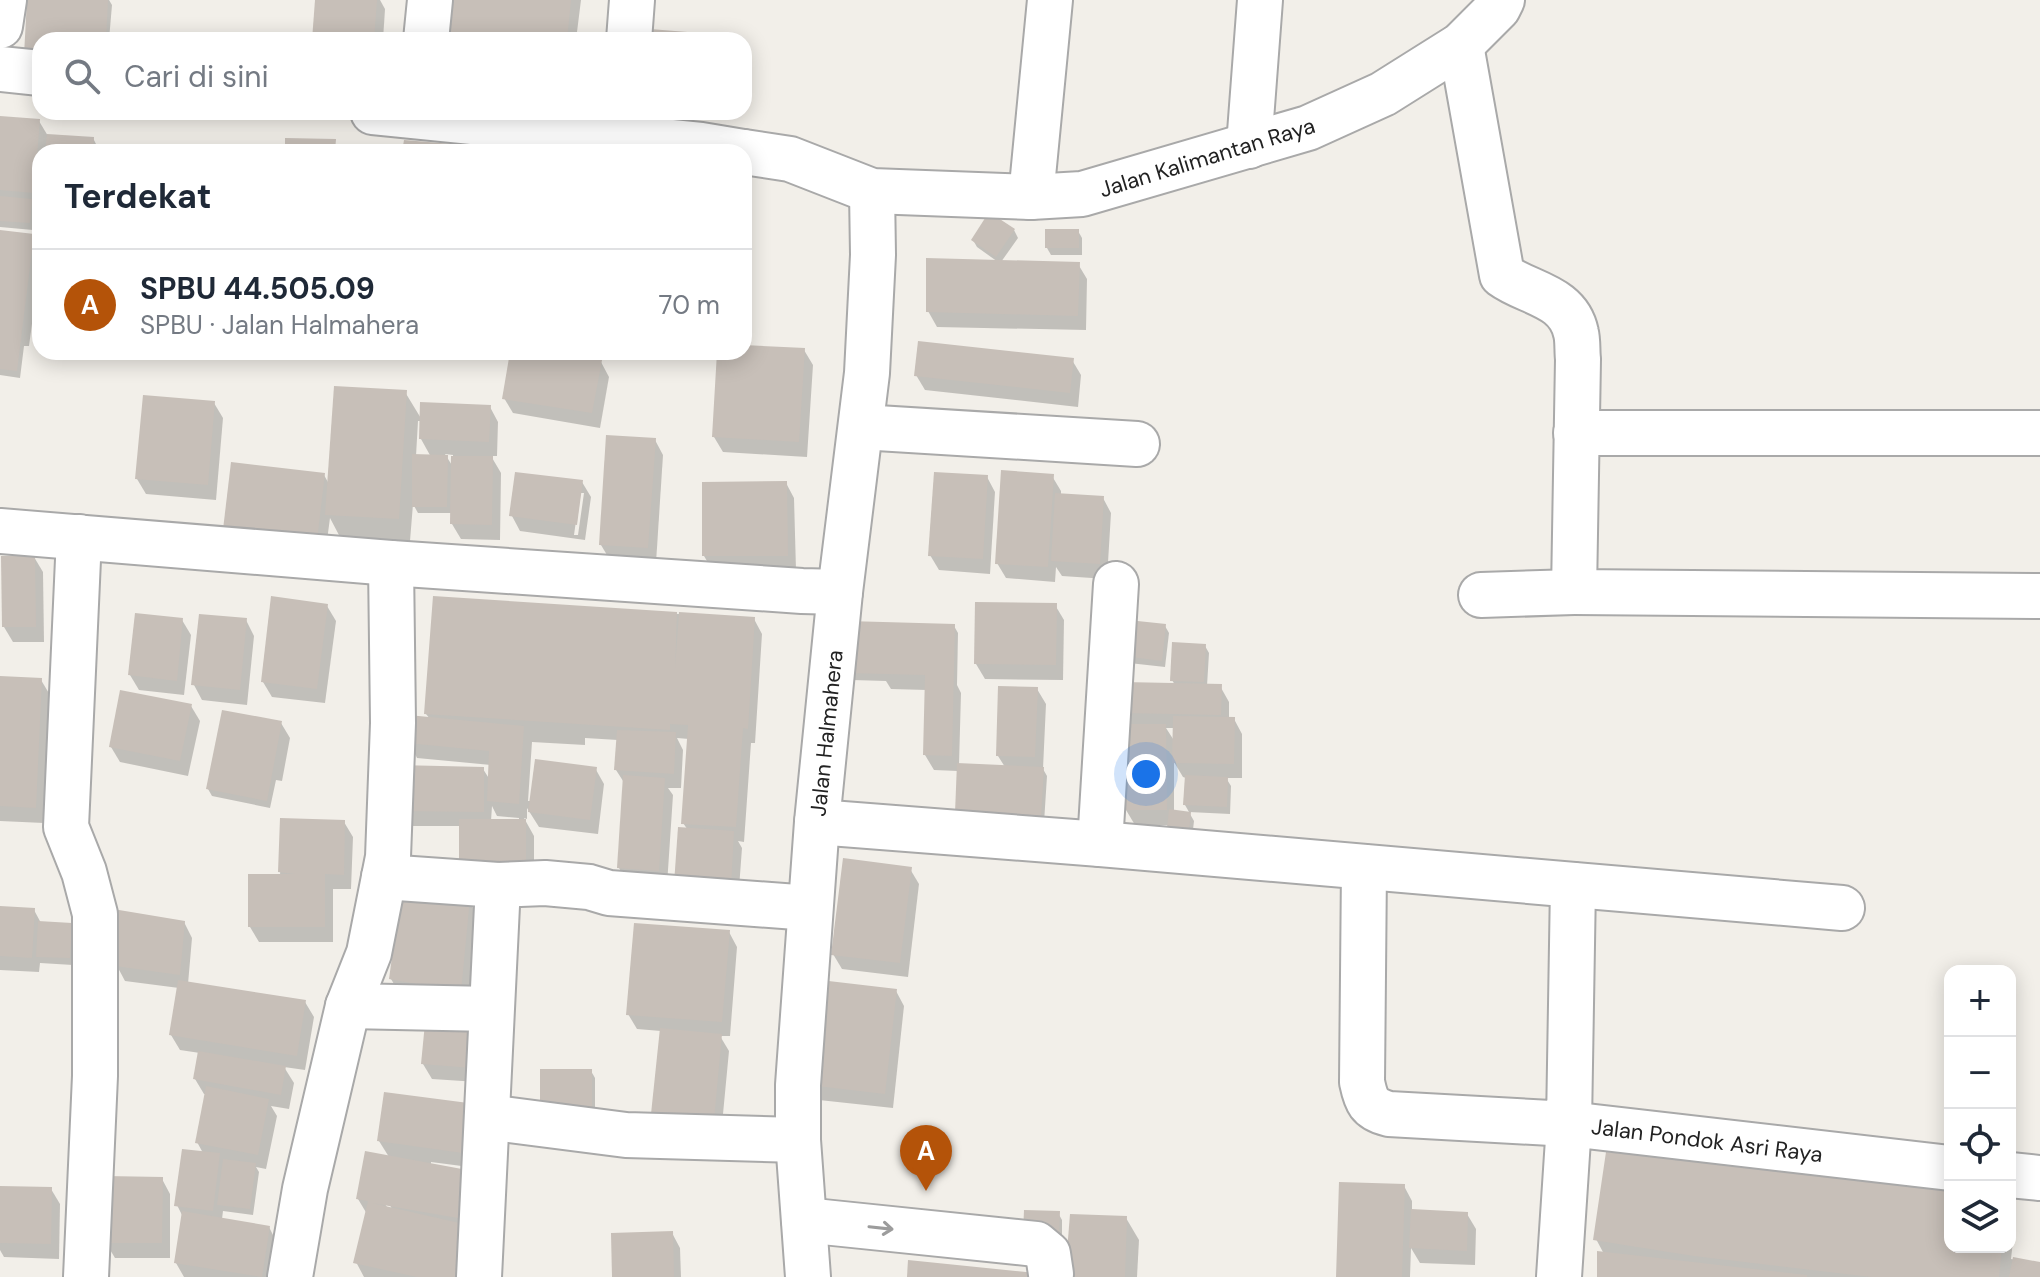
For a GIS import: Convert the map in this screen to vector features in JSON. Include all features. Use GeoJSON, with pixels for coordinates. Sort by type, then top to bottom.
{"type":"FeatureCollection","features":[{"type":"Feature","properties":{"kind":"street"},"geometry":{"type":"LineString","coordinates":[[0,26],[4,0]]}},
{"type":"Feature","properties":{"kind":"street"},"geometry":{"type":"LineString","coordinates":[[427,32],[430,0]]}},
{"type":"Feature","properties":{"kind":"street"},"geometry":{"type":"LineString","coordinates":[[630,32],[632,0]]}},
{"type":"Feature","properties":{"kind":"street"},"geometry":{"type":"LineString","coordinates":[[1031,197],[1050,0]]}},
{"type":"Feature","properties":{"kind":"street"},"geometry":{"type":"LineString","coordinates":[[1249,146],[1260,0]]}},
{"type":"Feature","properties":{"kind":"street","name":"Jalan Kalimantan Raya"},"geometry":{"type":"LineString","coordinates":[[752,153],[790,159],[872,191],[1031,197],[1082,194],[1308,128],[1383,94],[1461,45],[1498,8],[1502,0]]}},
{"type":"Feature","properties":{"kind":"street"},"geometry":{"type":"LineString","coordinates":[[1461,45],[1502,275],[1515,285],[1558,302],[1569,314],[1576,333],[1574,592]]}},
{"type":"Feature","properties":{"kind":"street"},"geometry":{"type":"LineString","coordinates":[[0,69],[32,72]]}},
{"type":"Feature","properties":{"kind":"street","name":"Jalan Kalimantan Raya"},"geometry":{"type":"LineString","coordinates":[[520,120],[622,125],[697,144]]}},
{"type":"Feature","properties":{"kind":"street","name":"Jalan Halmahera"},"geometry":{"type":"LineString","coordinates":[[808,1277],[798,1140],[798,1085],[817,822],[840,592],[867,373],[873,270],[872,191]]}},
{"type":"Feature","properties":{"kind":"street"},"geometry":{"type":"LineString","coordinates":[[861,427],[1137,444]]}},
{"type":"Feature","properties":{"kind":"street"},"geometry":{"type":"LineString","coordinates":[[1576,433],[2040,433]]}},
{"type":"Feature","properties":{"kind":"street"},"geometry":{"type":"LineString","coordinates":[[0,531],[391,563],[840,592]]}},
{"type":"Feature","properties":{"kind":"street"},"geometry":{"type":"LineString","coordinates":[[79,537],[66,827],[84,872],[95,914],[95,1076],[86,1277]]}},
{"type":"Feature","properties":{"kind":"street"},"geometry":{"type":"LineString","coordinates":[[290,1277],[305,1189],[348,1006],[369,953],[388,857],[393,723],[391,563]]}},
{"type":"Feature","properties":{"kind":"street"},"geometry":{"type":"LineString","coordinates":[[1100,844],[1116,584]]}},
{"type":"Feature","properties":{"kind":"street"},"geometry":{"type":"LineString","coordinates":[[1481,595],[1574,592],[2040,596]]}},
{"type":"Feature","properties":{"kind":"street"},"geometry":{"type":"LineString","coordinates":[[817,822],[1842,908]]}},
{"type":"Feature","properties":{"kind":"street"},"geometry":{"type":"LineString","coordinates":[[1364,867],[1362,1082],[1371,1106],[1389,1114],[1569,1124],[1573,885]]}},
{"type":"Feature","properties":{"kind":"street"},"geometry":{"type":"LineString","coordinates":[[384,877],[498,885],[545,883],[589,887],[609,893],[810,908]]}},
{"type":"Feature","properties":{"kind":"street"},"geometry":{"type":"LineString","coordinates":[[479,1277],[498,885]]}},
{"type":"Feature","properties":{"kind":"street"},"geometry":{"type":"LineString","coordinates":[[348,1006],[491,1009]]}},
{"type":"Feature","properties":{"kind":"street"},"geometry":{"type":"LineString","coordinates":[[487,1117],[626,1135],[798,1140]]}},
{"type":"Feature","properties":{"kind":"street","name":"Jalan Pondok Asri Raya"},"geometry":{"type":"LineString","coordinates":[[1559,1277],[1569,1124],[1944,1167]]}},
{"type":"Feature","properties":{"kind":"street"},"geometry":{"type":"LineString","coordinates":[[2016,1176],[2040,1178]]}},
{"type":"Feature","properties":{"kind":"street"},"geometry":{"type":"LineString","coordinates":[[804,1220],[1036,1244],[1048,1254],[1051,1274]]}},
{"type":"Feature","properties":{"kind":"building"},"geometry":{"type":"Polygon","coordinates":[[[27,0],[108,0],[106,32],[32,32],[32,56],[24,55],[27,0]]]}},
{"type":"Feature","properties":{"kind":"building"},"geometry":{"type":"Polygon","coordinates":[[[315,0],[377,0],[375,32],[313,32],[315,0]]]}},
{"type":"Feature","properties":{"kind":"building"},"geometry":{"type":"Polygon","coordinates":[[[439,0],[571,0],[568,32],[435,32],[439,0]]]}},
{"type":"Feature","properties":{"kind":"building"},"geometry":{"type":"Polygon","coordinates":[[[650,29],[688,32],[650,32],[650,29]]]}},
{"type":"Feature","properties":{"kind":"building"},"geometry":{"type":"Polygon","coordinates":[[[0,116],[40,120],[38,144],[32,144],[32,193],[0,190],[0,116]]]}},
{"type":"Feature","properties":{"kind":"building"},"geometry":{"type":"Polygon","coordinates":[[[47,134],[94,137],[94,144],[46,144],[47,134]]]}},
{"type":"Feature","properties":{"kind":"building"},"geometry":{"type":"Polygon","coordinates":[[[285,138],[336,139],[336,144],[285,144],[285,138]]]}},
{"type":"Feature","properties":{"kind":"building"},"geometry":{"type":"Polygon","coordinates":[[[404,140],[452,144],[403,144],[404,140]]]}},
{"type":"Feature","properties":{"kind":"building"},"geometry":{"type":"Polygon","coordinates":[[[0,196],[32,199],[30,223],[0,221],[0,196]]]}},
{"type":"Feature","properties":{"kind":"building"},"geometry":{"type":"Polygon","coordinates":[[[989,212],[1015,229],[996,257],[971,240],[989,212]]]}},
{"type":"Feature","properties":{"kind":"building"},"geometry":{"type":"Polygon","coordinates":[[[1045,229],[1079,229],[1079,248],[1045,248],[1045,229]]]}},
{"type":"Feature","properties":{"kind":"building"},"geometry":{"type":"Polygon","coordinates":[[[0,230],[32,234],[32,250],[17,371],[0,369],[0,230]]]}},
{"type":"Feature","properties":{"kind":"building"},"geometry":{"type":"Polygon","coordinates":[[[926,258],[1080,262],[1078,316],[926,312],[926,258]]]}},
{"type":"Feature","properties":{"kind":"building"},"geometry":{"type":"Polygon","coordinates":[[[918,341],[1074,358],[1070,393],[914,376],[918,341]]]}},
{"type":"Feature","properties":{"kind":"building"},"geometry":{"type":"Polygon","coordinates":[[[752,345],[805,348],[799,442],[712,437],[717,360],[752,360],[752,345]]]}},
{"type":"Feature","properties":{"kind":"building"},"geometry":{"type":"Polygon","coordinates":[[[509,360],[602,360],[592,413],[502,399],[509,360]]]}},
{"type":"Feature","properties":{"kind":"building"},"geometry":{"type":"Polygon","coordinates":[[[334,386],[407,390],[399,519],[325,515],[334,386]]]}},
{"type":"Feature","properties":{"kind":"building"},"geometry":{"type":"Polygon","coordinates":[[[143,395],[215,401],[208,485],[135,479],[143,395]]]}},
{"type":"Feature","properties":{"kind":"building"},"geometry":{"type":"Polygon","coordinates":[[[420,402],[491,405],[489,442],[419,439],[420,402]]]}},
{"type":"Feature","properties":{"kind":"building"},"geometry":{"type":"Polygon","coordinates":[[[606,435],[656,438],[648,548],[599,545],[606,435]]]}},
{"type":"Feature","properties":{"kind":"building"},"geometry":{"type":"Polygon","coordinates":[[[412,454],[448,455],[447,507],[412,507],[412,454]]]}},
{"type":"Feature","properties":{"kind":"building"},"geometry":{"type":"Polygon","coordinates":[[[451,456],[493,456],[492,525],[450,524],[451,456]]]}},
{"type":"Feature","properties":{"kind":"building"},"geometry":{"type":"Polygon","coordinates":[[[231,462],[325,473],[316,549],[222,538],[231,462]]]}},
{"type":"Feature","properties":{"kind":"building"},"geometry":{"type":"Polygon","coordinates":[[[1001,470],[1054,474],[1048,567],[995,564],[1001,470]]]}},
{"type":"Feature","properties":{"kind":"building"},"geometry":{"type":"Polygon","coordinates":[[[515,472],[583,480],[577,525],[509,516],[515,472]]]}},
{"type":"Feature","properties":{"kind":"building"},"geometry":{"type":"Polygon","coordinates":[[[934,472],[988,475],[983,559],[928,556],[934,472]]]}},
{"type":"Feature","properties":{"kind":"building"},"geometry":{"type":"Polygon","coordinates":[[[787,481],[788,556],[702,556],[702,482],[787,481]]]}},
{"type":"Feature","properties":{"kind":"building"},"geometry":{"type":"Polygon","coordinates":[[[1055,493],[1104,496],[1100,564],[1051,561],[1055,493]]]}},
{"type":"Feature","properties":{"kind":"building"},"geometry":{"type":"Polygon","coordinates":[[[35,555],[36,627],[2,627],[1,556],[35,555]]]}},
{"type":"Feature","properties":{"kind":"building"},"geometry":{"type":"Polygon","coordinates":[[[271,596],[328,604],[317,689],[261,682],[271,596]]]}},
{"type":"Feature","properties":{"kind":"building"},"geometry":{"type":"Polygon","coordinates":[[[433,596],[677,612],[675,669],[679,612],[755,617],[748,729],[743,728],[736,827],[681,824],[688,725],[670,724],[670,730],[424,714],[433,596]]]}},
{"type":"Feature","properties":{"kind":"building"},"geometry":{"type":"Polygon","coordinates":[[[975,602],[1057,603],[1056,665],[974,664],[975,602]]]}},
{"type":"Feature","properties":{"kind":"building"},"geometry":{"type":"Polygon","coordinates":[[[135,613],[183,618],[177,681],[128,675],[135,613]]]}},
{"type":"Feature","properties":{"kind":"building"},"geometry":{"type":"Polygon","coordinates":[[[199,614],[247,618],[240,690],[191,685],[199,614]]]}},
{"type":"Feature","properties":{"kind":"building"},"geometry":{"type":"Polygon","coordinates":[[[1128,620],[1166,624],[1162,661],[1123,656],[1128,620]]]}},
{"type":"Feature","properties":{"kind":"building"},"geometry":{"type":"Polygon","coordinates":[[[847,621],[955,624],[952,756],[923,755],[925,675],[846,673],[847,621]]]}},
{"type":"Feature","properties":{"kind":"building"},"geometry":{"type":"Polygon","coordinates":[[[1172,642],[1206,644],[1204,682],[1170,681],[1172,642]]]}},
{"type":"Feature","properties":{"kind":"building"},"geometry":{"type":"Polygon","coordinates":[[[0,676],[42,678],[36,808],[0,806],[0,676]]]}},
{"type":"Feature","properties":{"kind":"building"},"geometry":{"type":"Polygon","coordinates":[[[1123,682],[1222,684],[1221,715],[1122,713],[1123,682]]]}},
{"type":"Feature","properties":{"kind":"building"},"geometry":{"type":"Polygon","coordinates":[[[998,686],[1038,687],[1035,757],[996,756],[998,686]]]}},
{"type":"Feature","properties":{"kind":"building"},"geometry":{"type":"Polygon","coordinates":[[[120,690],[192,704],[180,761],[109,747],[120,690]]]}},
{"type":"Feature","properties":{"kind":"building"},"geometry":{"type":"Polygon","coordinates":[[[222,710],[282,721],[267,801],[206,789],[222,710]]]}},
{"type":"Feature","properties":{"kind":"building"},"geometry":{"type":"Polygon","coordinates":[[[408,715],[524,726],[519,804],[487,801],[489,751],[407,743],[408,715]]]}},
{"type":"Feature","properties":{"kind":"building"},"geometry":{"type":"Polygon","coordinates":[[[1173,716],[1235,717],[1234,764],[1172,763],[1173,716]]]}},
{"type":"Feature","properties":{"kind":"building"},"geometry":{"type":"Polygon","coordinates":[[[1123,724],[1166,724],[1167,810],[1124,810],[1123,724]]]}},
{"type":"Feature","properties":{"kind":"building"},"geometry":{"type":"Polygon","coordinates":[[[617,730],[676,732],[674,774],[614,770],[617,730]]]}},
{"type":"Feature","properties":{"kind":"building"},"geometry":{"type":"Polygon","coordinates":[[[535,759],[597,767],[590,820],[528,812],[535,759]]]}},
{"type":"Feature","properties":{"kind":"building"},"geometry":{"type":"Polygon","coordinates":[[[957,763],[1044,767],[1041,817],[955,813],[957,763]]]}},
{"type":"Feature","properties":{"kind":"building"},"geometry":{"type":"Polygon","coordinates":[[[397,765],[484,767],[484,812],[396,811],[397,765]]]}},
{"type":"Feature","properties":{"kind":"building"},"geometry":{"type":"Polygon","coordinates":[[[623,775],[665,778],[659,871],[617,868],[623,775]]]}},
{"type":"Feature","properties":{"kind":"building"},"geometry":{"type":"Polygon","coordinates":[[[1185,775],[1228,777],[1227,807],[1183,805],[1185,775]]]}},
{"type":"Feature","properties":{"kind":"building"},"geometry":{"type":"Polygon","coordinates":[[[1169,809],[1191,812],[1187,849],[1165,847],[1169,809]]]}},
{"type":"Feature","properties":{"kind":"building"},"geometry":{"type":"Polygon","coordinates":[[[280,818],[345,820],[344,875],[325,874],[325,927],[248,927],[248,874],[295,874],[278,872],[280,818]]]}},
{"type":"Feature","properties":{"kind":"building"},"geometry":{"type":"Polygon","coordinates":[[[459,819],[526,819],[526,878],[459,877],[459,819]]]}},
{"type":"Feature","properties":{"kind":"building"},"geometry":{"type":"Polygon","coordinates":[[[678,827],[734,831],[731,887],[674,884],[678,827]]]}},
{"type":"Feature","properties":{"kind":"building"},"geometry":{"type":"Polygon","coordinates":[[[843,858],[912,867],[900,963],[831,955],[843,858]]]}},
{"type":"Feature","properties":{"kind":"building"},"geometry":{"type":"Polygon","coordinates":[[[401,891],[470,898],[461,992],[389,979],[401,891]]]}},
{"type":"Feature","properties":{"kind":"building"},"geometry":{"type":"Polygon","coordinates":[[[0,906],[35,908],[32,958],[0,956],[0,906]]]}},
{"type":"Feature","properties":{"kind":"building"},"geometry":{"type":"Polygon","coordinates":[[[113,909],[185,921],[180,975],[115,966],[113,909]]]}},
{"type":"Feature","properties":{"kind":"building"},"geometry":{"type":"Polygon","coordinates":[[[38,921],[72,923],[70,958],[36,957],[38,921]]]}},
{"type":"Feature","properties":{"kind":"building"},"geometry":{"type":"Polygon","coordinates":[[[634,923],[730,930],[722,1022],[626,1015],[634,923]]]}},
{"type":"Feature","properties":{"kind":"building"},"geometry":{"type":"Polygon","coordinates":[[[178,980],[306,1000],[297,1056],[169,1035],[178,980]]]}},
{"type":"Feature","properties":{"kind":"building"},"geometry":{"type":"Polygon","coordinates":[[[820,980],[897,989],[885,1094],[808,1085],[820,980]]]}},
{"type":"Feature","properties":{"kind":"building"},"geometry":{"type":"Polygon","coordinates":[[[426,1013],[489,1018],[485,1069],[421,1064],[426,1013]]]}},
{"type":"Feature","properties":{"kind":"building"},"geometry":{"type":"Polygon","coordinates":[[[660,1028],[722,1034],[714,1120],[651,1114],[660,1028]]]}},
{"type":"Feature","properties":{"kind":"building"},"geometry":{"type":"Polygon","coordinates":[[[198,1051],[286,1066],[281,1095],[193,1079],[198,1051]]]}},
{"type":"Feature","properties":{"kind":"building"},"geometry":{"type":"Polygon","coordinates":[[[540,1069],[592,1069],[592,1109],[540,1109],[540,1069]]]}},
{"type":"Feature","properties":{"kind":"building"},"geometry":{"type":"Polygon","coordinates":[[[206,1086],[269,1099],[258,1155],[195,1143],[206,1086]]]}},
{"type":"Feature","properties":{"kind":"building"},"geometry":{"type":"Polygon","coordinates":[[[384,1092],[476,1104],[470,1154],[377,1141],[384,1092]]]}},
{"type":"Feature","properties":{"kind":"building"},"geometry":{"type":"Polygon","coordinates":[[[182,1149],[220,1153],[213,1211],[174,1206],[182,1149]]]}},
{"type":"Feature","properties":{"kind":"building"},"geometry":{"type":"Polygon","coordinates":[[[365,1151],[478,1172],[469,1220],[372,1203],[481,1228],[470,1277],[417,1277],[353,1263],[368,1201],[356,1199],[365,1151]]]}},
{"type":"Feature","properties":{"kind":"building"},"geometry":{"type":"Polygon","coordinates":[[[1606,1152],[1944,1189],[1944,1253],[2001,1253],[1999,1277],[1871,1277],[1694,1256],[1593,1240],[1606,1152]]]}},
{"type":"Feature","properties":{"kind":"building"},"geometry":{"type":"Polygon","coordinates":[[[223,1159],[256,1163],[250,1209],[217,1205],[223,1159]]]}},
{"type":"Feature","properties":{"kind":"building"},"geometry":{"type":"Polygon","coordinates":[[[105,1176],[163,1177],[162,1243],[104,1243],[105,1176]]]}},
{"type":"Feature","properties":{"kind":"building"},"geometry":{"type":"Polygon","coordinates":[[[1339,1182],[1405,1184],[1402,1277],[1336,1277],[1339,1182]]]}},
{"type":"Feature","properties":{"kind":"building"},"geometry":{"type":"Polygon","coordinates":[[[0,1186],[52,1187],[51,1244],[0,1243],[0,1186]]]}},
{"type":"Feature","properties":{"kind":"building"},"geometry":{"type":"Polygon","coordinates":[[[1411,1209],[1468,1212],[1467,1251],[1409,1248],[1411,1209]]]}},
{"type":"Feature","properties":{"kind":"building"},"geometry":{"type":"Polygon","coordinates":[[[1024,1210],[1060,1211],[1059,1236],[1023,1234],[1024,1210]]]}},
{"type":"Feature","properties":{"kind":"building"},"geometry":{"type":"Polygon","coordinates":[[[182,1211],[270,1226],[262,1277],[174,1263],[182,1211]]]}},
{"type":"Feature","properties":{"kind":"building"},"geometry":{"type":"Polygon","coordinates":[[[1070,1214],[1127,1216],[1125,1277],[1065,1277],[1070,1214]]]}},
{"type":"Feature","properties":{"kind":"building"},"geometry":{"type":"Polygon","coordinates":[[[673,1231],[674,1277],[612,1277],[611,1233],[673,1231]]]}},
{"type":"Feature","properties":{"kind":"building"},"geometry":{"type":"Polygon","coordinates":[[[1597,1251],[1807,1275],[1807,1277],[1597,1277],[1597,1251]]]}},
{"type":"Feature","properties":{"kind":"building"},"geometry":{"type":"Polygon","coordinates":[[[2013,1257],[2040,1262],[2040,1277],[2009,1277],[2013,1257]]]}},
{"type":"Feature","properties":{"kind":"building"},"geometry":{"type":"Polygon","coordinates":[[[908,1260],[1056,1275],[1056,1277],[907,1277],[908,1260]]]}},
{"type":"Feature","properties":{"kind":"place","name":"SPBU 44.505.09"},"geometry":{"type":"Point","coordinates":[926,1191]}}]}
